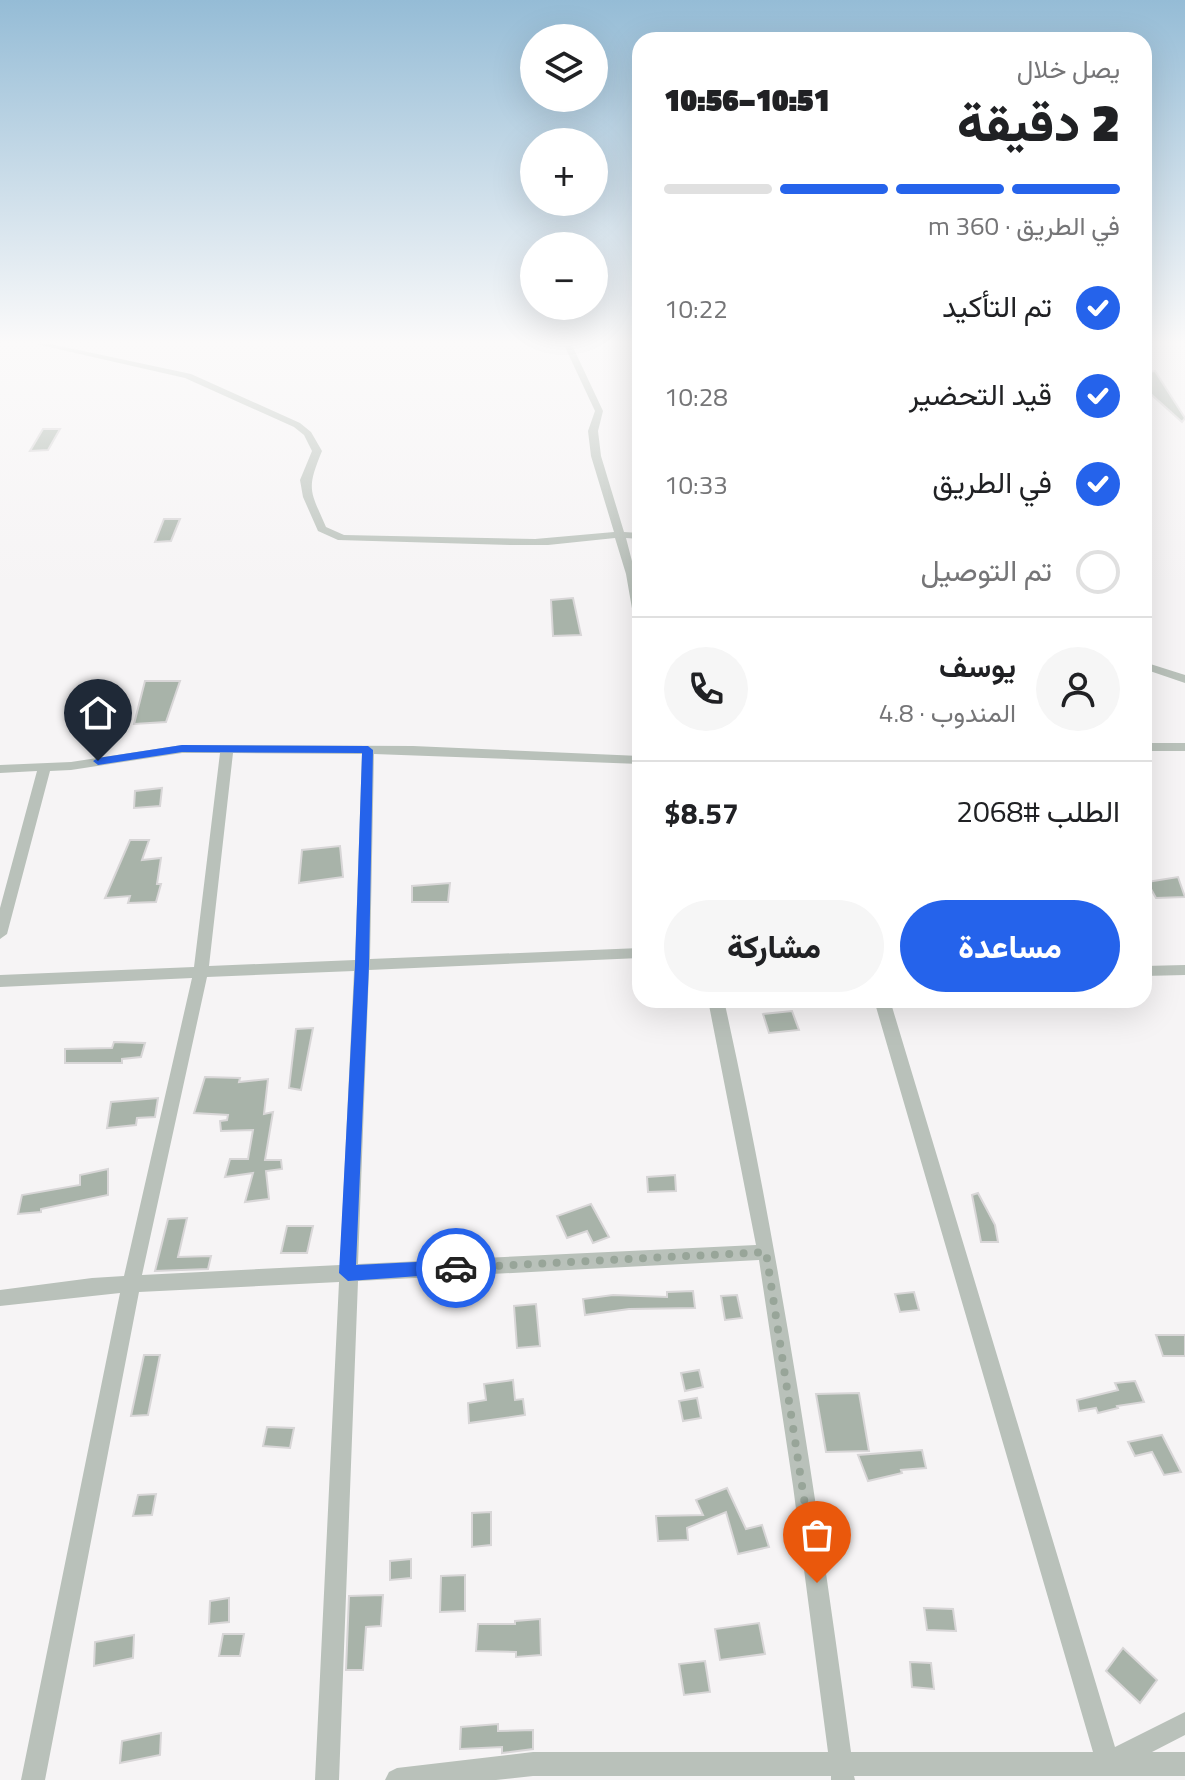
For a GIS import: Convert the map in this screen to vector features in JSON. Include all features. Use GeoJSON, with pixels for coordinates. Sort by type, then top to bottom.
{"type":"FeatureCollection","features":[{"type":"Feature","properties":{"kind":"street"},"geometry":{"type":"LineString","coordinates":[[297,425],[308,434],[317,451],[305,480],[308,497],[322,529],[342,538],[534,542],[632,535]]}},
{"type":"Feature","properties":{"kind":"street"},"geometry":{"type":"LineString","coordinates":[[595,425],[596,456],[632,586]]}},
{"type":"Feature","properties":{"kind":"street"},"geometry":{"type":"LineString","coordinates":[[1152,668],[1185,679]]}},
{"type":"Feature","properties":{"kind":"street"},"geometry":{"type":"LineString","coordinates":[[1152,747],[1185,747]]}},
{"type":"Feature","properties":{"kind":"street"},"geometry":{"type":"LineString","coordinates":[[0,769],[45,767],[182,749],[368,750],[632,760]]}},
{"type":"Feature","properties":{"kind":"street"},"geometry":{"type":"LineString","coordinates":[[33,1780],[131,1284],[201,972],[227,749]]}},
{"type":"Feature","properties":{"kind":"street"},"geometry":{"type":"LineString","coordinates":[[327,1780],[362,965],[368,750]]}},
{"type":"Feature","properties":{"kind":"street"},"geometry":{"type":"LineString","coordinates":[[0,934],[45,767]]}},
{"type":"Feature","properties":{"kind":"street"},"geometry":{"type":"LineString","coordinates":[[0,981],[632,953]]}},
{"type":"Feature","properties":{"kind":"street"},"geometry":{"type":"LineString","coordinates":[[1152,971],[1185,970]]}},
{"type":"Feature","properties":{"kind":"street"},"geometry":{"type":"LineString","coordinates":[[718,1008],[748,1138],[821,1613],[841,1771]]}},
{"type":"Feature","properties":{"kind":"street"},"geometry":{"type":"LineString","coordinates":[[884,1008],[1108,1763]]}},
{"type":"Feature","properties":{"kind":"street"},"geometry":{"type":"LineString","coordinates":[[0,1298],[131,1284],[766,1252]]}},
{"type":"Feature","properties":{"kind":"street"},"geometry":{"type":"LineString","coordinates":[[1108,1763],[1185,1723]]}},
{"type":"Feature","properties":{"kind":"street"},"geometry":{"type":"LineString","coordinates":[[397,1780],[533,1764],[841,1771],[1108,1763],[1185,1764]]}},
{"type":"Feature","properties":{"kind":"building"},"geometry":{"type":"Polygon","coordinates":[[[43,429],[60,429],[48,450],[30,451],[43,429]]]}},
{"type":"Feature","properties":{"kind":"building"},"geometry":{"type":"Polygon","coordinates":[[[164,519],[180,519],[171,541],[155,542],[164,519]]]}},
{"type":"Feature","properties":{"kind":"building"},"geometry":{"type":"Polygon","coordinates":[[[573,598],[581,635],[553,636],[551,600],[573,598]]]}},
{"type":"Feature","properties":{"kind":"building"},"geometry":{"type":"Polygon","coordinates":[[[145,681],[180,681],[166,722],[134,724],[145,681]]]}},
{"type":"Feature","properties":{"kind":"building"},"geometry":{"type":"Polygon","coordinates":[[[162,788],[160,806],[134,808],[135,791],[162,788]]]}},
{"type":"Feature","properties":{"kind":"building"},"geometry":{"type":"Polygon","coordinates":[[[130,840],[149,840],[142,860],[161,858],[157,884],[161,884],[156,902],[128,903],[130,896],[105,898],[130,840]]]}},
{"type":"Feature","properties":{"kind":"building"},"geometry":{"type":"Polygon","coordinates":[[[340,846],[343,877],[299,883],[302,850],[340,846]]]}},
{"type":"Feature","properties":{"kind":"building"},"geometry":{"type":"Polygon","coordinates":[[[1178,877],[1185,897],[1156,898],[1152,881],[1178,877]]]}},
{"type":"Feature","properties":{"kind":"building"},"geometry":{"type":"Polygon","coordinates":[[[450,883],[448,902],[412,902],[412,886],[450,883]]]}},
{"type":"Feature","properties":{"kind":"building"},"geometry":{"type":"Polygon","coordinates":[[[792,1011],[799,1030],[769,1033],[763,1014],[792,1011]]]}},
{"type":"Feature","properties":{"kind":"building"},"geometry":{"type":"Polygon","coordinates":[[[313,1028],[301,1090],[289,1088],[296,1029],[313,1028]]]}},
{"type":"Feature","properties":{"kind":"building"},"geometry":{"type":"Polygon","coordinates":[[[114,1042],[145,1043],[141,1057],[122,1059],[122,1063],[65,1063],[65,1049],[112,1048],[114,1042]]]}},
{"type":"Feature","properties":{"kind":"building"},"geometry":{"type":"Polygon","coordinates":[[[205,1077],[240,1078],[239,1082],[268,1079],[264,1114],[273,1112],[265,1160],[281,1160],[282,1169],[266,1171],[269,1199],[245,1202],[253,1173],[225,1177],[230,1159],[248,1159],[253,1130],[221,1131],[220,1121],[227,1120],[228,1115],[194,1113],[205,1077]]]}},
{"type":"Feature","properties":{"kind":"building"},"geometry":{"type":"Polygon","coordinates":[[[158,1098],[155,1117],[137,1118],[136,1125],[107,1128],[111,1102],[158,1098]]]}},
{"type":"Feature","properties":{"kind":"building"},"geometry":{"type":"Polygon","coordinates":[[[108,1169],[108,1195],[41,1209],[41,1212],[18,1214],[22,1195],[80,1185],[80,1175],[108,1169]]]}},
{"type":"Feature","properties":{"kind":"building"},"geometry":{"type":"Polygon","coordinates":[[[675,1175],[676,1191],[648,1192],[647,1177],[675,1175]]]}},
{"type":"Feature","properties":{"kind":"building"},"geometry":{"type":"Polygon","coordinates":[[[978,1193],[995,1225],[998,1242],[981,1242],[972,1195],[978,1193]]]}},
{"type":"Feature","properties":{"kind":"building"},"geometry":{"type":"Polygon","coordinates":[[[591,1204],[609,1237],[593,1243],[587,1231],[567,1238],[557,1216],[591,1204]]]}},
{"type":"Feature","properties":{"kind":"building"},"geometry":{"type":"Polygon","coordinates":[[[187,1218],[178,1257],[211,1256],[208,1269],[155,1271],[168,1219],[187,1218]]]}},
{"type":"Feature","properties":{"kind":"building"},"geometry":{"type":"Polygon","coordinates":[[[287,1226],[313,1226],[307,1253],[281,1253],[287,1226]]]}},
{"type":"Feature","properties":{"kind":"building"},"geometry":{"type":"Polygon","coordinates":[[[693,1291],[695,1308],[629,1309],[585,1315],[583,1299],[613,1295],[667,1297],[667,1292],[693,1291]]]}},
{"type":"Feature","properties":{"kind":"building"},"geometry":{"type":"Polygon","coordinates":[[[914,1292],[919,1310],[900,1312],[895,1294],[914,1292]]]}},
{"type":"Feature","properties":{"kind":"building"},"geometry":{"type":"Polygon","coordinates":[[[737,1295],[742,1318],[725,1320],[721,1296],[737,1295]]]}},
{"type":"Feature","properties":{"kind":"building"},"geometry":{"type":"Polygon","coordinates":[[[536,1304],[540,1346],[517,1348],[514,1306],[536,1304]]]}},
{"type":"Feature","properties":{"kind":"building"},"geometry":{"type":"Polygon","coordinates":[[[1156,1335],[1185,1335],[1185,1356],[1163,1356],[1156,1335]]]}},
{"type":"Feature","properties":{"kind":"building"},"geometry":{"type":"Polygon","coordinates":[[[144,1355],[160,1355],[148,1415],[131,1416],[144,1355]]]}},
{"type":"Feature","properties":{"kind":"building"},"geometry":{"type":"Polygon","coordinates":[[[699,1370],[703,1387],[685,1391],[681,1373],[699,1370]]]}},
{"type":"Feature","properties":{"kind":"building"},"geometry":{"type":"Polygon","coordinates":[[[513,1380],[515,1400],[523,1399],[525,1415],[469,1423],[468,1403],[486,1400],[484,1384],[513,1380]]]}},
{"type":"Feature","properties":{"kind":"building"},"geometry":{"type":"Polygon","coordinates":[[[1135,1381],[1144,1402],[1098,1413],[1096,1408],[1079,1411],[1077,1400],[1118,1390],[1115,1383],[1135,1381]]]}},
{"type":"Feature","properties":{"kind":"building"},"geometry":{"type":"Polygon","coordinates":[[[859,1393],[869,1451],[826,1452],[816,1394],[859,1393]]]}},
{"type":"Feature","properties":{"kind":"building"},"geometry":{"type":"Polygon","coordinates":[[[697,1398],[701,1418],[683,1421],[679,1401],[697,1398]]]}},
{"type":"Feature","properties":{"kind":"building"},"geometry":{"type":"Polygon","coordinates":[[[267,1427],[294,1428],[290,1448],[263,1446],[267,1427]]]}},
{"type":"Feature","properties":{"kind":"building"},"geometry":{"type":"Polygon","coordinates":[[[1162,1435],[1181,1472],[1164,1475],[1152,1452],[1135,1456],[1128,1442],[1162,1435]]]}},
{"type":"Feature","properties":{"kind":"building"},"geometry":{"type":"Polygon","coordinates":[[[922,1450],[926,1468],[901,1470],[902,1473],[868,1481],[858,1455],[922,1450]]]}},
{"type":"Feature","properties":{"kind":"building"},"geometry":{"type":"Polygon","coordinates":[[[727,1488],[746,1529],[762,1525],[769,1547],[738,1554],[726,1512],[687,1528],[688,1540],[658,1541],[656,1516],[703,1515],[696,1500],[727,1488]]]}},
{"type":"Feature","properties":{"kind":"building"},"geometry":{"type":"Polygon","coordinates":[[[156,1494],[152,1515],[133,1516],[138,1495],[156,1494]]]}},
{"type":"Feature","properties":{"kind":"building"},"geometry":{"type":"Polygon","coordinates":[[[491,1512],[491,1545],[472,1547],[472,1513],[491,1512]]]}},
{"type":"Feature","properties":{"kind":"building"},"geometry":{"type":"Polygon","coordinates":[[[411,1559],[411,1578],[390,1580],[390,1561],[411,1559]]]}},
{"type":"Feature","properties":{"kind":"building"},"geometry":{"type":"Polygon","coordinates":[[[465,1575],[465,1611],[440,1612],[441,1576],[465,1575]]]}},
{"type":"Feature","properties":{"kind":"building"},"geometry":{"type":"Polygon","coordinates":[[[383,1595],[381,1626],[366,1627],[363,1670],[346,1670],[349,1596],[383,1595]]]}},
{"type":"Feature","properties":{"kind":"building"},"geometry":{"type":"Polygon","coordinates":[[[229,1598],[229,1622],[209,1624],[210,1601],[229,1598]]]}},
{"type":"Feature","properties":{"kind":"building"},"geometry":{"type":"Polygon","coordinates":[[[924,1608],[953,1609],[956,1631],[927,1630],[924,1608]]]}},
{"type":"Feature","properties":{"kind":"building"},"geometry":{"type":"Polygon","coordinates":[[[540,1619],[541,1655],[516,1657],[516,1652],[476,1651],[478,1624],[515,1624],[515,1621],[540,1619]]]}},
{"type":"Feature","properties":{"kind":"building"},"geometry":{"type":"Polygon","coordinates":[[[759,1623],[765,1654],[720,1660],[715,1629],[759,1623]]]}},
{"type":"Feature","properties":{"kind":"building"},"geometry":{"type":"Polygon","coordinates":[[[223,1634],[244,1634],[240,1656],[219,1656],[223,1634]]]}},
{"type":"Feature","properties":{"kind":"building"},"geometry":{"type":"Polygon","coordinates":[[[134,1635],[133,1658],[94,1666],[95,1642],[134,1635]]]}},
{"type":"Feature","properties":{"kind":"building"},"geometry":{"type":"Polygon","coordinates":[[[1123,1648],[1157,1680],[1140,1703],[1106,1671],[1123,1648]]]}},
{"type":"Feature","properties":{"kind":"building"},"geometry":{"type":"Polygon","coordinates":[[[705,1661],[710,1692],[684,1695],[679,1664],[705,1661]]]}},
{"type":"Feature","properties":{"kind":"building"},"geometry":{"type":"Polygon","coordinates":[[[910,1662],[931,1663],[934,1689],[912,1687],[910,1662]]]}},
{"type":"Feature","properties":{"kind":"building"},"geometry":{"type":"Polygon","coordinates":[[[498,1724],[498,1731],[533,1730],[533,1749],[502,1753],[502,1747],[460,1749],[461,1727],[498,1724]]]}},
{"type":"Feature","properties":{"kind":"building"},"geometry":{"type":"Polygon","coordinates":[[[161,1733],[160,1755],[120,1763],[122,1741],[161,1733]]]}},
{"type":"Feature","properties":{"kind":"way so far"},"geometry":{"type":"LineString","coordinates":[[456,1268],[766,1252],[817,1583]]}},
{"type":"Feature","properties":{"kind":"route"},"geometry":{"type":"LineString","coordinates":[[98,761],[182,749],[368,750],[348,1273],[456,1268]]}}]}
